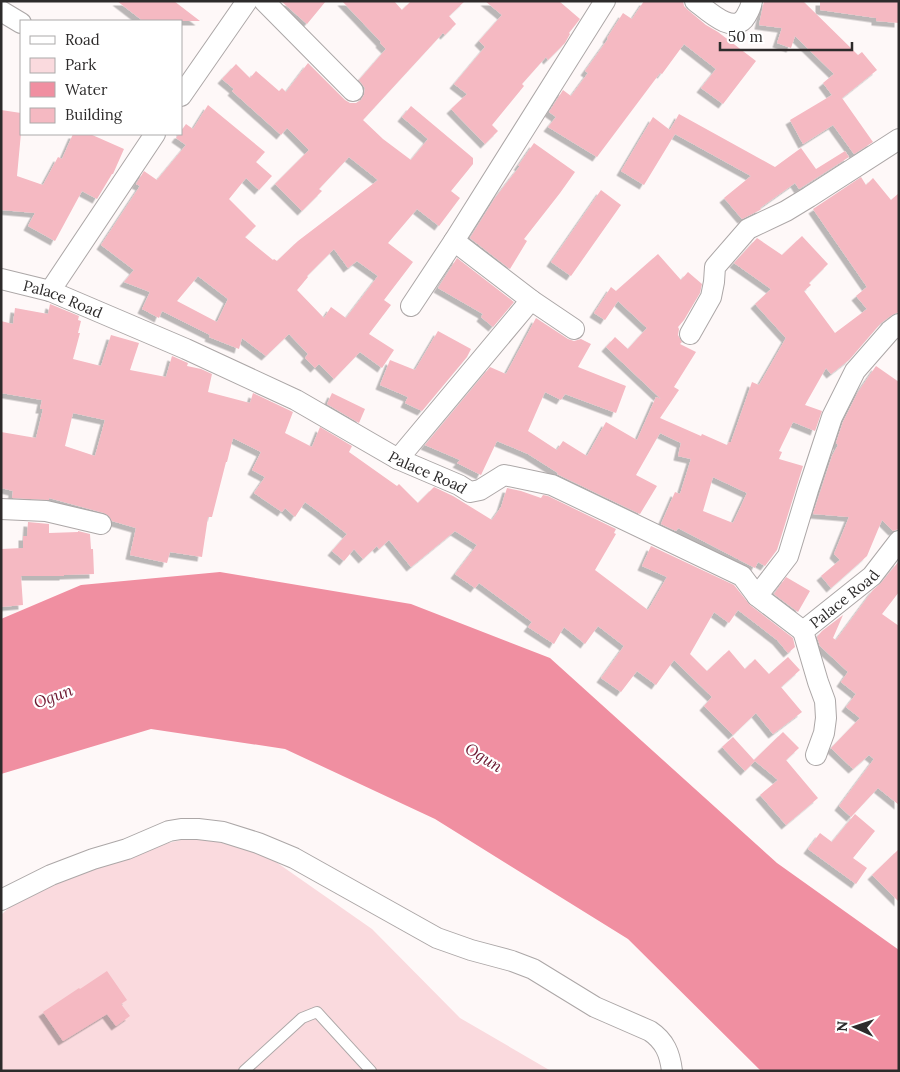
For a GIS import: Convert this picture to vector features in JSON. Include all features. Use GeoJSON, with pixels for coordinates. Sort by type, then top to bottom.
{"type":"FeatureCollection","features":[{"type":"Feature","properties":{"kind":"street"},"geometry":{"type":"LineString","coordinates":[[182,95],[247,1]]}},
{"type":"Feature","properties":{"kind":"street"},"geometry":{"type":"LineString","coordinates":[[264,1],[353,91]]}},
{"type":"Feature","properties":{"kind":"street"},"geometry":{"type":"LineString","coordinates":[[411,306],[605,1]]}},
{"type":"Feature","properties":{"kind":"street"},"geometry":{"type":"LineString","coordinates":[[695,1],[722,21],[734,24],[744,21],[752,7],[752,1]]}},
{"type":"Feature","properties":{"kind":"street"},"geometry":{"type":"LineString","coordinates":[[1,11],[20,22]]}},
{"type":"Feature","properties":{"kind":"street"},"geometry":{"type":"LineString","coordinates":[[50,291],[155,135]]}},
{"type":"Feature","properties":{"kind":"street"},"geometry":{"type":"LineString","coordinates":[[690,334],[711,297],[715,266],[748,229],[810,197],[899,139]]}},
{"type":"Feature","properties":{"kind":"street"},"geometry":{"type":"LineString","coordinates":[[454,241],[531,300],[574,328]]}},
{"type":"Feature","properties":{"kind":"street","name":"Palace Road"},"geometry":{"type":"LineString","coordinates":[[1,279],[50,291],[186,349],[296,400],[398,459],[459,485],[470,492],[480,490],[504,476],[552,485],[742,576],[757,596],[803,630],[872,576],[899,541]]}},
{"type":"Feature","properties":{"kind":"street"},"geometry":{"type":"LineString","coordinates":[[398,459],[531,300]]}},
{"type":"Feature","properties":{"kind":"street"},"geometry":{"type":"LineString","coordinates":[[757,596],[788,556],[832,417],[855,371],[890,331],[899,324]]}},
{"type":"Feature","properties":{"kind":"street"},"geometry":{"type":"LineString","coordinates":[[1,508],[46,511],[101,524]]}},
{"type":"Feature","properties":{"kind":"street"},"geometry":{"type":"LineString","coordinates":[[803,630],[825,701],[826,718],[824,733],[816,755]]}},
{"type":"Feature","properties":{"kind":"street"},"geometry":{"type":"LineString","coordinates":[[1,900],[51,875],[93,859],[127,849],[169,831],[181,828],[223,832],[258,843],[294,858],[437,938],[533,969],[595,1007],[650,1031],[657,1036],[670,1055],[672,1071]]}},
{"type":"Feature","properties":{"kind":"lane"},"geometry":{"type":"LineString","coordinates":[[244,1071],[302,1018],[317,1012],[371,1071]]}},
{"type":"Feature","properties":{"kind":"green space"},"geometry":{"type":"Polygon","coordinates":[[[198,836],[266,855],[372,929],[460,1018],[551,1071],[1,1071],[1,915],[23,895],[130,852],[198,836]]]}},
{"type":"Feature","properties":{"kind":"water","name":"Ogun"},"geometry":{"type":"Polygon","coordinates":[[[220,572],[411,604],[550,658],[777,863],[899,950],[899,1071],[761,1071],[628,939],[435,819],[285,749],[151,729],[1,774],[1,619],[81,585],[220,572]]]}},
{"type":"Feature","properties":{"kind":"building"},"geometry":{"type":"Polygon","coordinates":[[[117,1],[174,1],[200,21],[182,20],[142,20],[117,1]]]}},
{"type":"Feature","properties":{"kind":"building"},"geometry":{"type":"Polygon","coordinates":[[[281,1],[326,1],[307,24],[281,1]]]}},
{"type":"Feature","properties":{"kind":"building"},"geometry":{"type":"Polygon","coordinates":[[[342,1],[394,1],[402,10],[411,1],[465,1],[449,16],[456,24],[445,35],[443,33],[363,120],[383,139],[411,160],[428,139],[402,117],[411,106],[473,158],[473,164],[451,191],[460,198],[439,226],[417,209],[388,243],[413,262],[384,300],[391,305],[369,334],[394,350],[382,368],[360,352],[334,379],[319,364],[315,368],[305,358],[308,354],[289,334],[266,356],[242,338],[239,349],[209,337],[210,335],[162,311],[159,318],[142,309],[150,292],[124,282],[134,270],[101,245],[140,186],[136,184],[144,171],[157,180],[186,145],[176,138],[178,135],[182,135],[182,130],[186,124],[193,129],[208,105],[265,152],[256,162],[272,176],[259,190],[246,178],[229,199],[256,226],[245,237],[273,260],[277,261],[298,241],[378,180],[349,157],[319,189],[322,191],[302,211],[275,184],[309,150],[287,128],[281,135],[232,91],[234,89],[222,79],[236,64],[250,78],[256,71],[279,91],[282,88],[286,92],[308,63],[345,100],[350,103],[356,103],[364,95],[365,88],[359,80],[386,49],[342,1]],[[334,249],[307,276],[297,290],[324,318],[331,307],[346,318],[378,276],[357,261],[348,268],[334,249]],[[198,276],[177,301],[217,322],[228,299],[198,276]]]}},
{"type":"Feature","properties":{"kind":"building"},"geometry":{"type":"Polygon","coordinates":[[[485,1],[559,1],[580,19],[569,33],[565,43],[548,60],[546,57],[522,84],[524,86],[492,125],[498,131],[485,144],[451,109],[467,94],[454,84],[485,47],[479,41],[502,15],[485,1]]]}},
{"type":"Feature","properties":{"kind":"building"},"geometry":{"type":"Polygon","coordinates":[[[644,1],[683,1],[684,6],[706,25],[756,61],[723,104],[701,88],[716,69],[684,44],[597,157],[548,127],[556,117],[549,112],[563,90],[571,96],[588,73],[585,71],[608,39],[623,13],[632,19],[644,1]]]}},
{"type":"Feature","properties":{"kind":"building"},"geometry":{"type":"Polygon","coordinates":[[[764,1],[803,1],[858,55],[862,52],[877,70],[842,98],[873,142],[854,154],[833,125],[803,144],[790,120],[832,95],[823,83],[834,74],[795,36],[791,48],[777,43],[782,28],[759,25],[764,1]]]}},
{"type":"Feature","properties":{"kind":"building"},"geometry":{"type":"Polygon","coordinates":[[[820,1],[899,1],[899,23],[876,21],[876,18],[820,10],[820,1]]]}},
{"type":"Feature","properties":{"kind":"building"},"geometry":{"type":"Polygon","coordinates":[[[1,110],[20,113],[21,135],[17,176],[43,185],[58,157],[62,159],[73,135],[92,135],[124,149],[113,174],[97,199],[82,191],[55,241],[28,226],[35,213],[1,210],[1,110]]]}},
{"type":"Feature","properties":{"kind":"building"},"geometry":{"type":"Polygon","coordinates":[[[679,114],[775,167],[801,148],[816,169],[845,151],[849,157],[799,189],[795,183],[760,208],[760,210],[742,219],[724,198],[751,176],[675,134],[644,185],[621,171],[653,117],[670,130],[679,114]]]}},
{"type":"Feature","properties":{"kind":"building"},"geometry":{"type":"Polygon","coordinates":[[[534,143],[575,172],[524,239],[527,241],[510,269],[470,238],[495,198],[520,166],[518,166],[534,143]]]}},
{"type":"Feature","properties":{"kind":"building"},"geometry":{"type":"Polygon","coordinates":[[[861,177],[866,185],[873,178],[891,200],[899,193],[899,312],[881,323],[849,360],[831,374],[826,368],[805,405],[822,411],[815,431],[793,422],[779,451],[782,452],[779,459],[803,466],[777,550],[765,566],[758,562],[755,568],[678,528],[676,531],[661,524],[675,492],[680,494],[691,459],[678,456],[681,443],[660,433],[636,475],[657,486],[640,514],[557,474],[528,454],[497,441],[481,475],[457,463],[460,460],[425,445],[490,367],[506,374],[536,318],[568,339],[574,341],[581,339],[591,344],[578,367],[626,386],[616,413],[565,394],[561,400],[545,392],[528,431],[557,450],[563,441],[587,456],[606,422],[637,440],[656,397],[661,399],[606,347],[615,337],[628,349],[647,328],[618,301],[605,320],[594,313],[611,287],[616,291],[658,254],[681,280],[688,272],[702,284],[700,293],[678,327],[678,335],[682,342],[680,344],[696,352],[674,387],[679,390],[660,418],[727,445],[731,442],[752,382],[759,385],[786,338],[755,304],[771,289],[734,263],[757,238],[782,255],[802,236],[828,264],[809,283],[811,285],[804,291],[835,333],[867,309],[856,296],[867,287],[813,209],[861,177]],[[713,477],[703,511],[733,523],[747,493],[713,477]]]}},
{"type":"Feature","properties":{"kind":"building"},"geometry":{"type":"Polygon","coordinates":[[[601,190],[621,205],[571,276],[551,262],[601,190]]]}},
{"type":"Feature","properties":{"kind":"building"},"geometry":{"type":"Polygon","coordinates":[[[457,258],[514,302],[493,327],[481,317],[483,314],[438,288],[457,258]]]}},
{"type":"Feature","properties":{"kind":"building"},"geometry":{"type":"Polygon","coordinates":[[[50,304],[79,316],[78,320],[81,321],[78,333],[80,333],[73,359],[101,366],[111,335],[139,343],[130,370],[166,377],[172,356],[188,363],[187,366],[212,374],[208,392],[250,403],[253,393],[293,412],[285,433],[312,447],[320,427],[352,446],[349,452],[397,486],[399,484],[418,503],[434,487],[453,496],[492,520],[501,507],[507,488],[541,498],[543,495],[548,496],[616,529],[614,533],[616,534],[595,570],[648,610],[667,577],[642,566],[651,546],[734,585],[750,605],[793,638],[795,647],[788,653],[777,640],[738,610],[729,623],[714,612],[690,654],[707,671],[729,650],[745,669],[755,659],[769,674],[788,657],[800,670],[781,687],[802,712],[773,734],[756,713],[733,735],[704,706],[712,697],[674,660],[656,685],[637,671],[621,692],[601,678],[624,646],[598,626],[585,644],[564,627],[554,644],[528,627],[532,622],[479,583],[475,588],[455,574],[477,545],[455,531],[411,567],[389,540],[379,549],[377,546],[363,559],[354,549],[344,561],[332,551],[347,534],[319,512],[305,502],[295,517],[285,508],[282,512],[254,493],[265,477],[252,470],[261,452],[233,438],[212,517],[208,517],[202,557],[170,552],[167,563],[130,555],[136,528],[112,521],[104,513],[49,498],[49,500],[12,498],[13,491],[1,488],[1,432],[36,438],[43,409],[40,409],[42,400],[1,393],[1,321],[13,324],[15,308],[48,314],[50,304]],[[73,413],[65,446],[95,456],[105,420],[73,413]]]}},
{"type":"Feature","properties":{"kind":"building"},"geometry":{"type":"Polygon","coordinates":[[[438,331],[471,349],[467,357],[422,411],[405,403],[408,397],[380,385],[390,360],[415,370],[438,331]]]}},
{"type":"Feature","properties":{"kind":"building"},"geometry":{"type":"Polygon","coordinates":[[[876,366],[899,382],[899,529],[893,531],[882,520],[867,556],[831,588],[821,576],[840,560],[834,554],[849,517],[813,514],[832,456],[838,445],[836,443],[843,422],[858,392],[876,366]]]}},
{"type":"Feature","properties":{"kind":"building"},"geometry":{"type":"Polygon","coordinates":[[[332,393],[365,409],[359,423],[327,404],[332,393]]]}},
{"type":"Feature","properties":{"kind":"building"},"geometry":{"type":"Polygon","coordinates":[[[28,522],[49,524],[49,533],[78,531],[90,534],[94,574],[21,576],[23,605],[1,607],[1,549],[23,548],[23,536],[27,536],[28,522]]]}},
{"type":"Feature","properties":{"kind":"building"},"geometry":{"type":"Polygon","coordinates":[[[899,561],[899,592],[882,614],[899,626],[899,805],[878,788],[851,817],[839,806],[874,759],[869,755],[853,769],[831,748],[860,718],[846,707],[856,694],[841,682],[848,672],[820,646],[817,637],[843,615],[833,638],[836,640],[873,590],[899,561]]]}},
{"type":"Feature","properties":{"kind":"building"},"geometry":{"type":"Polygon","coordinates":[[[786,577],[810,591],[798,612],[774,594],[786,577]]]}},
{"type":"Feature","properties":{"kind":"building"},"geometry":{"type":"Polygon","coordinates":[[[783,732],[799,748],[786,760],[818,798],[786,825],[760,795],[778,780],[755,761],[745,771],[722,747],[733,737],[754,760],[783,732]]]}},
{"type":"Feature","properties":{"kind":"building"},"geometry":{"type":"Polygon","coordinates":[[[855,814],[875,831],[853,858],[867,868],[856,884],[808,849],[820,833],[832,842],[855,814]]]}},
{"type":"Feature","properties":{"kind":"building"},"geometry":{"type":"Polygon","coordinates":[[[899,849],[899,902],[872,875],[899,849]]]}},
{"type":"Feature","properties":{"kind":"building"},"geometry":{"type":"Polygon","coordinates":[[[107,971],[127,1000],[121,1004],[130,1016],[116,1026],[107,1014],[63,1041],[43,1012],[107,971]]]}}]}
